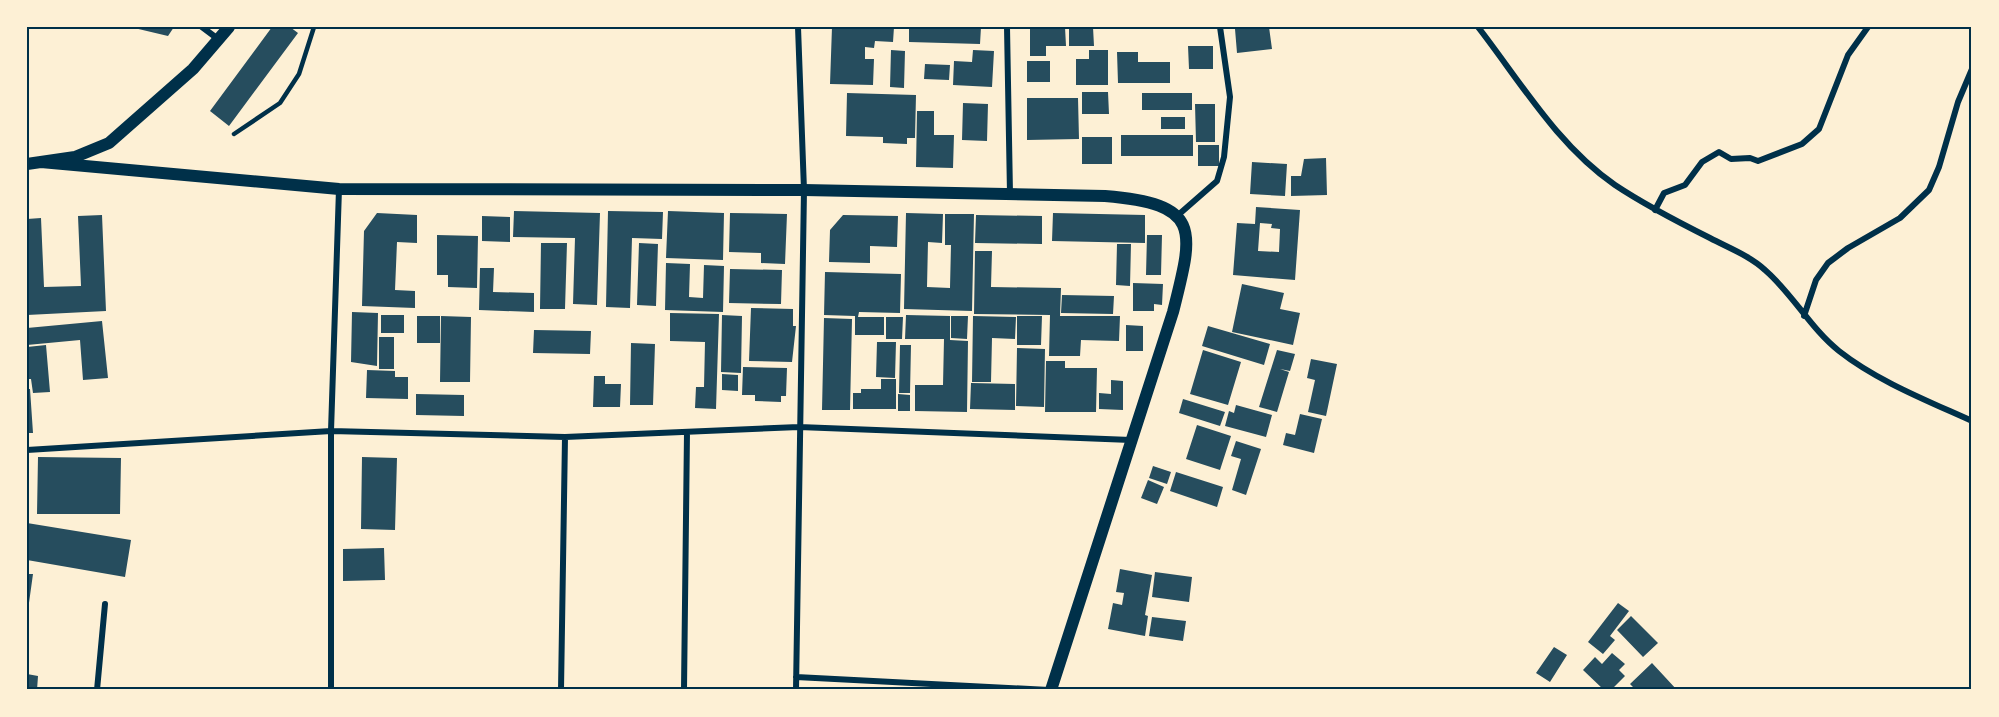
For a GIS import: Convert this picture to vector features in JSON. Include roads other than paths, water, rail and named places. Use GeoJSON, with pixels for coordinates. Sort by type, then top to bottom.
{"type":"FeatureCollection","features":[{"type":"Feature","properties":{"kind":"main road"},"geometry":{"type":"LineString","coordinates":[[27,164],[75,157],[109,143],[193,69],[229,27]]}},
{"type":"Feature","properties":{"kind":"main road"},"geometry":{"type":"LineString","coordinates":[[41,162],[339,189],[804,190],[1128,198],[1153,202],[1177,216],[1186,230],[1184,267],[1173,312],[1050,690]]}},
{"type":"Feature","properties":{"kind":"street"},"geometry":{"type":"LineString","coordinates":[[202,27],[219,39]]}},
{"type":"Feature","properties":{"kind":"street"},"geometry":{"type":"LineString","coordinates":[[796,690],[804,190],[798,27]]}},
{"type":"Feature","properties":{"kind":"street"},"geometry":{"type":"LineString","coordinates":[[1007,27],[1010,194]]}},
{"type":"Feature","properties":{"kind":"street"},"geometry":{"type":"LineString","coordinates":[[1177,216],[1217,181],[1224,157],[1230,97],[1220,27]]}},
{"type":"Feature","properties":{"kind":"street"},"geometry":{"type":"LineString","coordinates":[[1478,27],[1556,129],[1585,162],[1655,210],[1748,257],[1767,271],[1804,316],[1839,351],[1886,380],[1972,421]]}},
{"type":"Feature","properties":{"kind":"street"},"geometry":{"type":"LineString","coordinates":[[1655,210],[1664,193],[1685,185],[1702,162],[1719,152],[1731,159],[1750,158],[1758,161],[1802,144],[1819,129],[1848,55],[1868,27]]}},
{"type":"Feature","properties":{"kind":"street"},"geometry":{"type":"LineString","coordinates":[[1804,316],[1816,280],[1828,262],[1900,218],[1929,190],[1939,167],[1958,102],[1972,69]]}},
{"type":"Feature","properties":{"kind":"street"},"geometry":{"type":"LineString","coordinates":[[331,690],[331,431],[339,189]]}},
{"type":"Feature","properties":{"kind":"street"},"geometry":{"type":"LineString","coordinates":[[27,450],[331,431],[565,437],[799,427],[1131,440]]}},
{"type":"Feature","properties":{"kind":"street"},"geometry":{"type":"LineString","coordinates":[[684,690],[687,432]]}},
{"type":"Feature","properties":{"kind":"street"},"geometry":{"type":"LineString","coordinates":[[561,690],[565,437]]}},
{"type":"Feature","properties":{"kind":"street"},"geometry":{"type":"LineString","coordinates":[[97,690],[105,604]]}},
{"type":"Feature","properties":{"kind":"street"},"geometry":{"type":"LineString","coordinates":[[796,677],[1050,690]]}},
{"type":"Feature","properties":{"kind":"lane"},"geometry":{"type":"LineString","coordinates":[[234,134],[280,103],[299,74],[314,27]]}}]}
